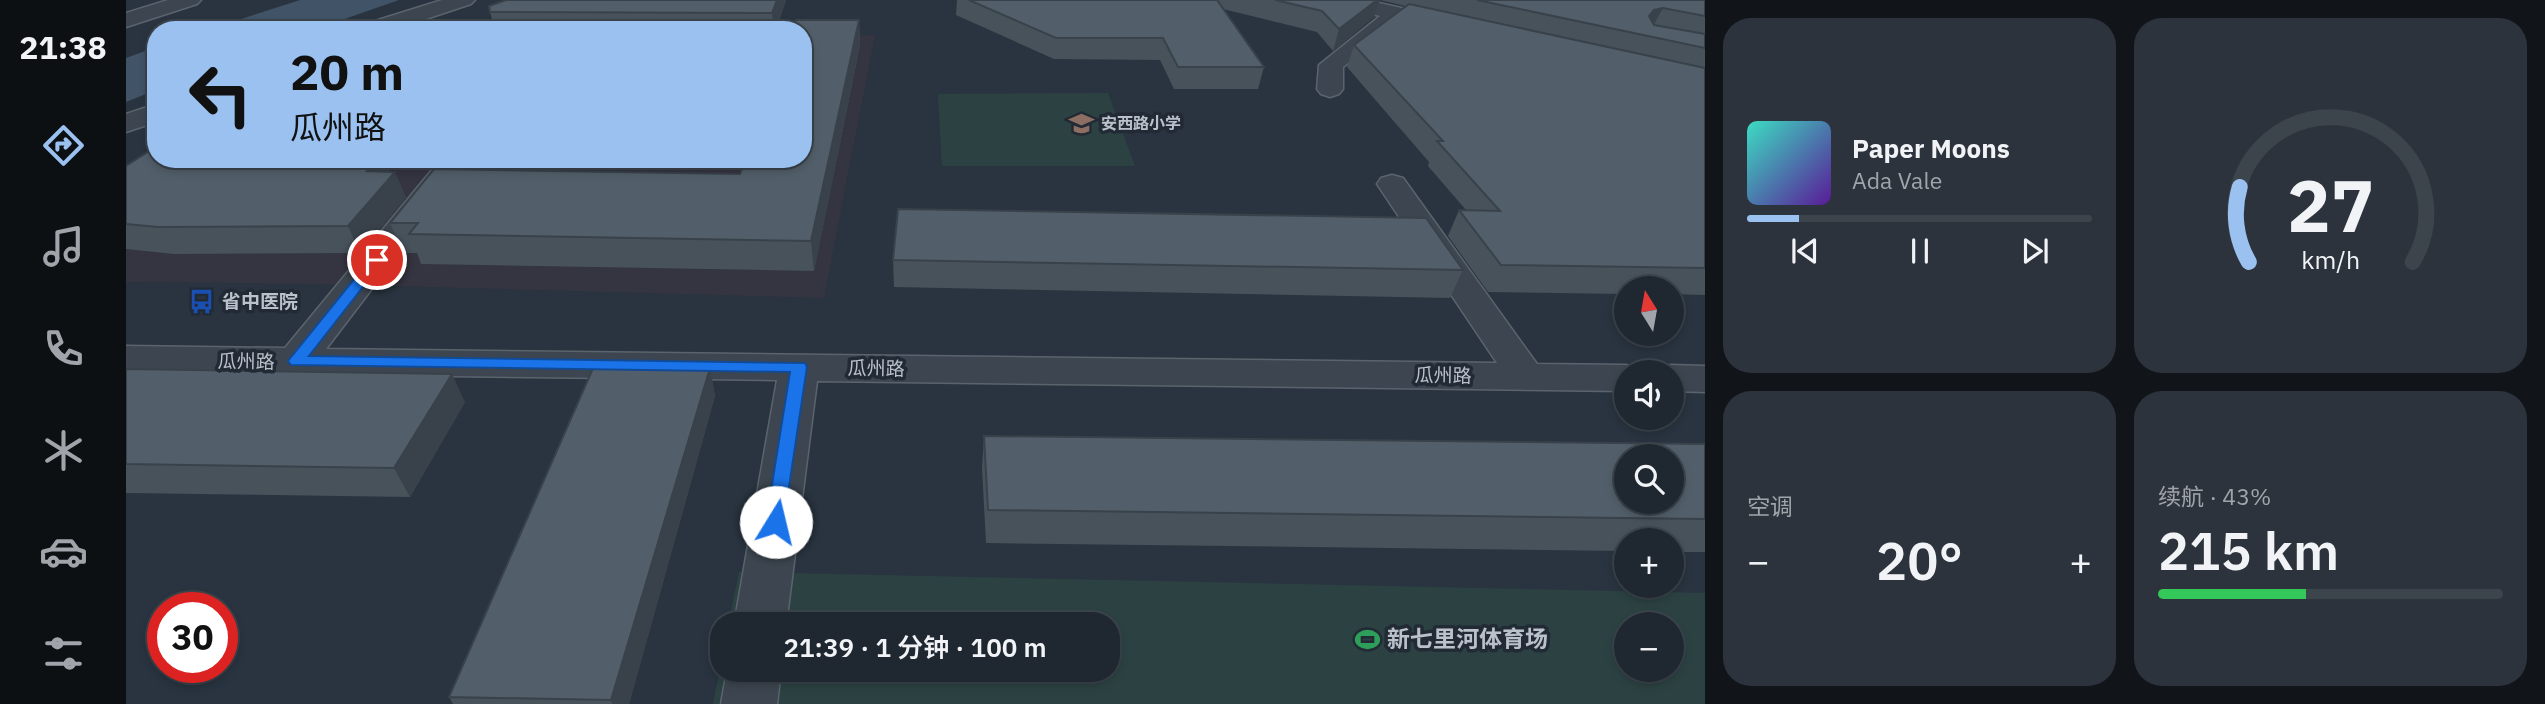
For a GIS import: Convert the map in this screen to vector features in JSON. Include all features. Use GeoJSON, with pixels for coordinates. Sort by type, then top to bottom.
{"type":"FeatureCollection","features":[{"type":"Feature","properties":{"kind":"street"},"geometry":{"type":"LineString","coordinates":[[126,20],[190,0]]}},
{"type":"Feature","properties":{"kind":"street"},"geometry":{"type":"LineString","coordinates":[[398,21],[464,0]]}},
{"type":"Feature","properties":{"kind":"street"},"geometry":{"type":"LineString","coordinates":[[1338,0],[1464,29]]}},
{"type":"Feature","properties":{"kind":"street"},"geometry":{"type":"LineString","coordinates":[[1330,89],[1331,65],[1396,13]]}},
{"type":"Feature","properties":{"kind":"street"},"geometry":{"type":"LineString","coordinates":[[126,124],[147,115]]}},
{"type":"Feature","properties":{"kind":"street"},"geometry":{"type":"LineString","coordinates":[[296,361],[450,168]]}},
{"type":"Feature","properties":{"kind":"street"},"geometry":{"type":"LineString","coordinates":[[1392,184],[1526,376]]}},
{"type":"Feature","properties":{"kind":"street","name":"瓜州路"},"geometry":{"type":"LineString","coordinates":[[126,359],[1614,378]]}},
{"type":"Feature","properties":{"kind":"street"},"geometry":{"type":"LineString","coordinates":[[763,612],[799,367]]}},
{"type":"Feature","properties":{"kind":"street"},"geometry":{"type":"LineString","coordinates":[[1684,378],[1705,379]]}},
{"type":"Feature","properties":{"kind":"street"},"geometry":{"type":"LineString","coordinates":[[748,704],[752,682]]}},
{"type":"Feature","properties":{"kind":"shaded area"},"geometry":{"type":"Polygon","coordinates":[[[300,0],[399,0],[339,21],[235,21],[300,0]]]}},
{"type":"Feature","properties":{"kind":"shaded area"},"geometry":{"type":"Polygon","coordinates":[[[875,35],[824,298],[320,284],[126,282],[126,184],[151,168],[812,168],[812,36],[875,35]]]}},
{"type":"Feature","properties":{"kind":"shaded area"},"geometry":{"type":"Polygon","coordinates":[[[147,50],[147,94],[126,102],[126,58],[147,50]]]}},
{"type":"Feature","properties":{"kind":"green space"},"geometry":{"type":"Polygon","coordinates":[[[1108,93],[1135,166],[942,166],[938,94],[1108,93]]]}},
{"type":"Feature","properties":{"kind":"green space","name":"新七里河体育场"},"geometry":{"type":"Polygon","coordinates":[[[739,572],[1614,591],[1614,598],[1684,598],[1684,593],[1705,593],[1705,704],[713,704],[717,682],[1120,682],[1120,612],[731,612],[739,572]]]}},
{"type":"Feature","properties":{"kind":"building"},"geometry":{"type":"Polygon","coordinates":[[[506,0],[777,0],[772,13],[490,12],[489,6],[506,0]]]}},
{"type":"Feature","properties":{"kind":"building"},"geometry":{"type":"Polygon","coordinates":[[[969,0],[1217,0],[1264,67],[1178,67],[1163,38],[1056,38],[969,0]]]}},
{"type":"Feature","properties":{"kind":"building"},"geometry":{"type":"Polygon","coordinates":[[[1275,0],[1377,0],[1339,29],[1322,11],[1275,0]]]}},
{"type":"Feature","properties":{"kind":"building"},"geometry":{"type":"Polygon","coordinates":[[[1477,0],[1705,0],[1705,16],[1663,8],[1654,10],[1649,16],[1654,25],[1705,34],[1705,48],[1477,0]]]}},
{"type":"Feature","properties":{"kind":"building"},"geometry":{"type":"Polygon","coordinates":[[[1409,4],[1705,68],[1705,268],[1501,265],[1459,210],[1500,211],[1437,141],[1443,141],[1354,45],[1409,4]]]}},
{"type":"Feature","properties":{"kind":"building"},"geometry":{"type":"Polygon","coordinates":[[[859,20],[811,241],[409,234],[418,223],[390,223],[434,169],[740,174],[742,168],[812,168],[812,21],[796,21],[859,20]]]}},
{"type":"Feature","properties":{"kind":"building"},"geometry":{"type":"Polygon","coordinates":[[[147,153],[147,168],[370,168],[367,171],[395,172],[348,226],[158,227],[126,224],[126,166],[147,153]]]}},
{"type":"Feature","properties":{"kind":"building"},"geometry":{"type":"Polygon","coordinates":[[[898,209],[1426,218],[1463,270],[893,260],[898,209]]]}},
{"type":"Feature","properties":{"kind":"building"},"geometry":{"type":"Polygon","coordinates":[[[594,366],[710,368],[611,700],[449,697],[594,366]]]}},
{"type":"Feature","properties":{"kind":"building"},"geometry":{"type":"Polygon","coordinates":[[[126,369],[452,374],[394,468],[126,464],[126,369]]]}},
{"type":"Feature","properties":{"kind":"building"},"geometry":{"type":"Polygon","coordinates":[[[984,436],[1705,444],[1705,519],[988,510],[984,436]]]}},
{"type":"Feature","properties":{"kind":"place","name":"安西路小学"},"geometry":{"type":"Point","coordinates":[1081,123]}},
{"type":"Feature","properties":{"kind":"place","name":"省中医院"},"geometry":{"type":"Point","coordinates":[202,301]}},
{"type":"Feature","properties":{"kind":"place","name":"新七里河体育场"},"geometry":{"type":"Point","coordinates":[1367,639]}},
{"type":"Feature","properties":{"kind":"route"},"geometry":{"type":"LineString","coordinates":[[377,260],[296,361],[799,367],[776,522]]}}]}
